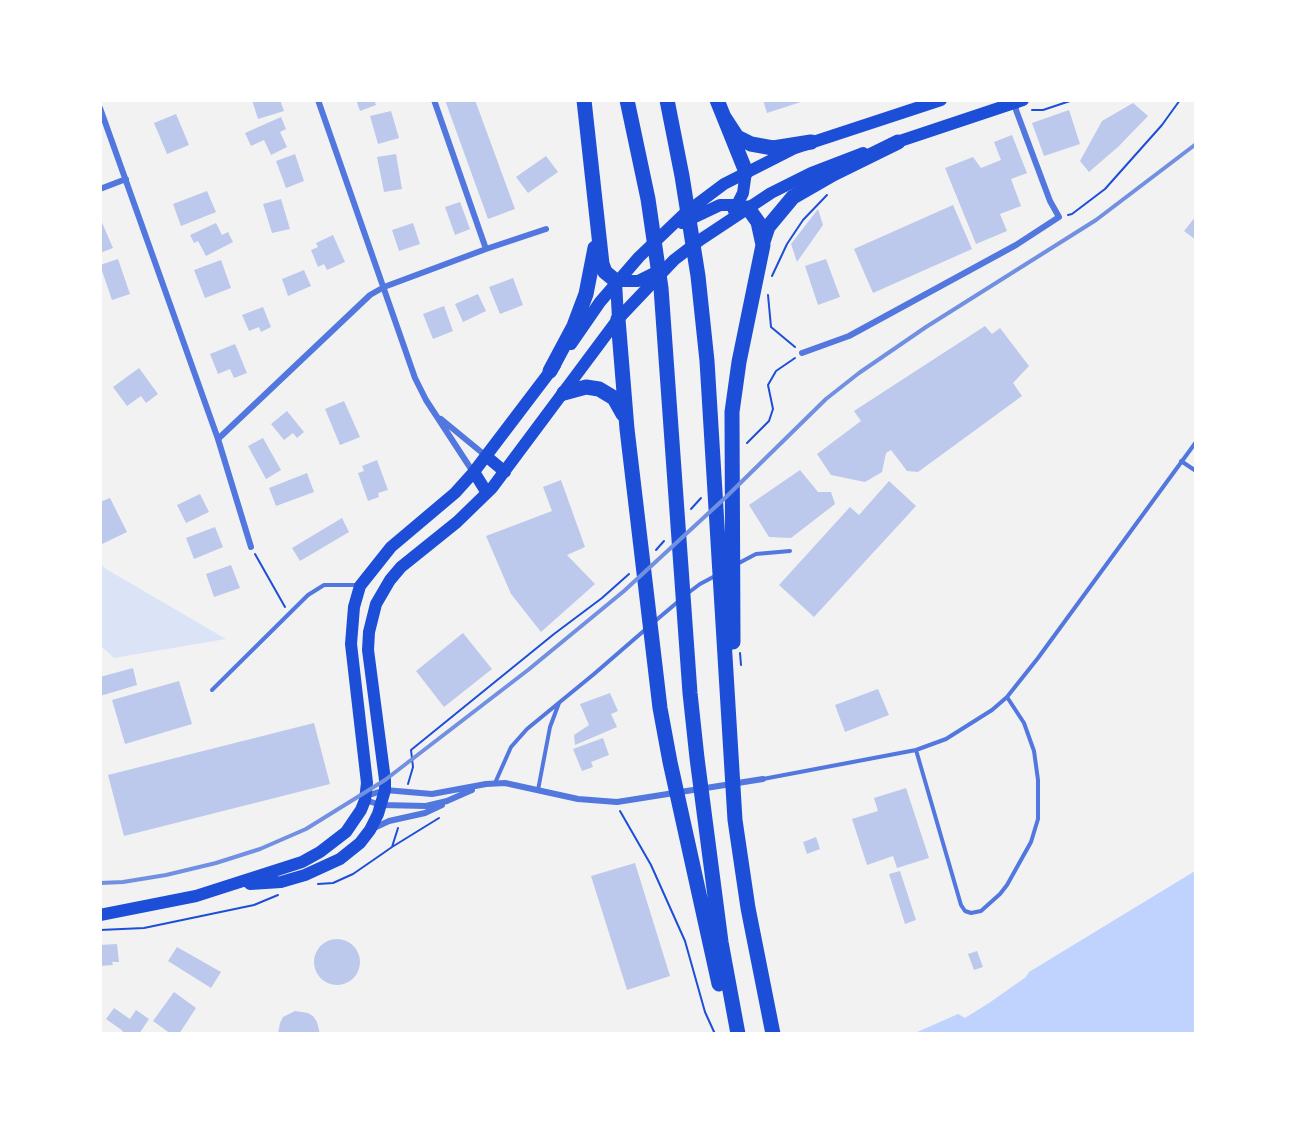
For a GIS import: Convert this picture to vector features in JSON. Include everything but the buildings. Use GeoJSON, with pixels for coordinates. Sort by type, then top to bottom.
{"type":"FeatureCollection","features":[{"type":"Feature","properties":{"kind":"highway"},"geometry":{"type":"LineString","coordinates":[[584,100],[602,264],[605,272],[616,281]]}},
{"type":"Feature","properties":{"kind":"highway"},"geometry":{"type":"LineString","coordinates":[[627,100],[648,199],[662,288],[675,488],[697,758],[721,942],[738,1034]]}},
{"type":"Feature","properties":{"kind":"highway"},"geometry":{"type":"LineString","coordinates":[[667,100],[698,276],[707,361],[713,463],[726,589],[735,820],[748,908],[773,1034]]}},
{"type":"Feature","properties":{"kind":"highway"},"geometry":{"type":"LineString","coordinates":[[717,100],[746,172]]}},
{"type":"Feature","properties":{"kind":"highway"},"geometry":{"type":"LineString","coordinates":[[724,117],[737,137],[751,144],[772,148],[811,142]]}},
{"type":"Feature","properties":{"kind":"highway"},"geometry":{"type":"LineString","coordinates":[[726,589],[736,449],[735,387],[768,227],[793,197],[833,174],[898,142]]}},
{"type":"Feature","properties":{"kind":"highway"},"geometry":{"type":"LineString","coordinates":[[743,206],[758,222],[763,246]]}},
{"type":"Feature","properties":{"kind":"highway"},"geometry":{"type":"LineString","coordinates":[[550,371],[586,294],[596,245],[596,216]]}},
{"type":"Feature","properties":{"kind":"highway"},"geometry":{"type":"LineString","coordinates":[[618,319],[627,429],[660,708],[730,1034]]}},
{"type":"Feature","properties":{"kind":"highway"},"geometry":{"type":"LineString","coordinates":[[564,393],[586,387],[606,392],[614,398],[622,410],[627,429]]}},
{"type":"Feature","properties":{"kind":"main road"},"geometry":{"type":"LineString","coordinates":[[100,915],[196,896],[234,885],[302,862],[320,852],[346,832],[365,798],[367,767],[351,644],[352,621],[360,586],[391,546],[454,493],[474,472],[616,281],[700,201],[746,172],[811,142],[941,100]]}},
{"type":"Feature","properties":{"kind":"main road"},"geometry":{"type":"LineString","coordinates":[[616,281],[643,280],[726,222],[743,206],[811,173],[1017,104]]}},
{"type":"Feature","properties":{"kind":"main road"},"geometry":{"type":"LineString","coordinates":[[743,206],[746,172]]}},
{"type":"Feature","properties":{"kind":"main road"},"geometry":{"type":"LineString","coordinates":[[667,230],[713,207],[724,204],[743,206]]}},
{"type":"Feature","properties":{"kind":"main road"},"geometry":{"type":"LineString","coordinates":[[234,885],[281,882],[314,872],[348,854],[370,830],[385,789],[368,650],[372,620],[380,594],[401,567],[457,522],[487,493],[618,319],[674,260]]}},
{"type":"Feature","properties":{"kind":"main road"},"geometry":{"type":"LineString","coordinates":[[616,281],[618,319]]}},
{"type":"Feature","properties":{"kind":"main road"},"geometry":{"type":"LineString","coordinates":[[486,456],[505,472]]}},
{"type":"Feature","properties":{"kind":"main road"},"geometry":{"type":"LineString","coordinates":[[474,472],[487,493]]}},
{"type":"Feature","properties":{"kind":"main road"},"geometry":{"type":"LineString","coordinates":[[360,586],[380,594]]}},
{"type":"Feature","properties":{"kind":"street"},"geometry":{"type":"LineString","coordinates":[[318,100],[415,378],[426,400],[474,472]]}},
{"type":"Feature","properties":{"kind":"street"},"geometry":{"type":"LineString","coordinates":[[434,100],[486,249]]}},
{"type":"Feature","properties":{"kind":"street"},"geometry":{"type":"LineString","coordinates":[[802,353],[849,336],[1016,245],[1059,217],[1050,201],[1017,104]]}},
{"type":"Feature","properties":{"kind":"street"},"geometry":{"type":"LineString","coordinates":[[100,108],[218,439],[251,547]]}},
{"type":"Feature","properties":{"kind":"street"},"geometry":{"type":"LineString","coordinates":[[100,189],[126,180]]}},
{"type":"Feature","properties":{"kind":"street"},"geometry":{"type":"LineString","coordinates":[[218,439],[370,295],[384,287],[546,229]]}},
{"type":"Feature","properties":{"kind":"street"},"geometry":{"type":"LineString","coordinates":[[426,400],[443,421],[486,456]]}},
{"type":"Feature","properties":{"kind":"street"},"geometry":{"type":"LineString","coordinates":[[365,798],[385,789],[438,793],[495,783],[514,784],[578,799],[617,802],[763,779]]}},
{"type":"Feature","properties":{"kind":"street"},"geometry":{"type":"LineString","coordinates":[[370,830],[394,819],[430,811],[486,784]]}},
{"type":"Feature","properties":{"kind":"street"},"geometry":{"type":"LineString","coordinates":[[365,798],[381,805],[417,806],[434,805],[453,799]]}},
{"type":"Feature","properties":{"kind":"lane"},"geometry":{"type":"LineString","coordinates":[[763,779],[916,750],[946,739],[992,711],[1007,697],[1038,658],[1196,442]]}},
{"type":"Feature","properties":{"kind":"lane"},"geometry":{"type":"LineString","coordinates":[[1181,461],[1196,471]]}},
{"type":"Feature","properties":{"kind":"lane"},"geometry":{"type":"LineString","coordinates":[[495,783],[504,759],[518,737],[700,584],[756,554],[790,551]]}},
{"type":"Feature","properties":{"kind":"lane"},"geometry":{"type":"LineString","coordinates":[[212,690],[308,595],[324,585],[360,586]]}},
{"type":"Feature","properties":{"kind":"lane"},"geometry":{"type":"LineString","coordinates":[[916,750],[960,905],[965,911],[971,913],[981,911],[1007,885],[1031,842],[1038,819],[1038,780],[1034,751],[1024,723],[1007,697]]}},
{"type":"Feature","properties":{"kind":"lane"},"geometry":{"type":"LineString","coordinates":[[538,790],[550,727],[555,709],[561,700]]}},
{"type":"Feature","properties":{"kind":"path"},"geometry":{"type":"LineString","coordinates":[[1017,104],[1043,110],[1073,100]]}},
{"type":"Feature","properties":{"kind":"path"},"geometry":{"type":"LineString","coordinates":[[1059,217],[1072,214],[1106,189],[1162,125],[1180,100]]}},
{"type":"Feature","properties":{"kind":"path"},"geometry":{"type":"LineString","coordinates":[[770,281],[786,244],[817,203],[832,190]]}},
{"type":"Feature","properties":{"kind":"path"},"geometry":{"type":"LineString","coordinates":[[736,449],[769,421],[773,409],[768,385],[776,371],[802,353],[771,327],[767,289],[764,300]]}},
{"type":"Feature","properties":{"kind":"path"},"geometry":{"type":"LineString","coordinates":[[690,511],[704,494]]}},
{"type":"Feature","properties":{"kind":"path"},"geometry":{"type":"LineString","coordinates":[[652,553],[668,537]]}},
{"type":"Feature","properties":{"kind":"path"},"geometry":{"type":"LineString","coordinates":[[251,547],[290,614]]}},
{"type":"Feature","properties":{"kind":"path"},"geometry":{"type":"LineString","coordinates":[[405,792],[413,767],[411,750],[602,598],[635,568]]}},
{"type":"Feature","properties":{"kind":"path"},"geometry":{"type":"LineString","coordinates":[[617,802],[651,865],[685,941],[705,1012],[715,1034]]}},
{"type":"Feature","properties":{"kind":"path"},"geometry":{"type":"LineString","coordinates":[[392,847],[443,816]]}},
{"type":"Feature","properties":{"kind":"shaded area"},"geometry":{"type":"Polygon","coordinates":[[[100,563],[106,569],[226,639],[114,658],[101,646],[100,563]]]}},
{"type":"Feature","properties":{"kind":"water"},"geometry":{"type":"Polygon","coordinates":[[[1195,871],[1195,1033],[915,1033],[958,1014],[965,1018],[1026,977],[1029,972],[1195,871]]]}},
{"type":"Feature","properties":{"kind":"railway"},"geometry":{"type":"LineString","coordinates":[[100,883],[166,875],[260,849],[306,829],[385,780],[528,670],[624,591],[725,498],[826,399],[859,373],[926,327],[1096,220],[1196,144]]}}]}
